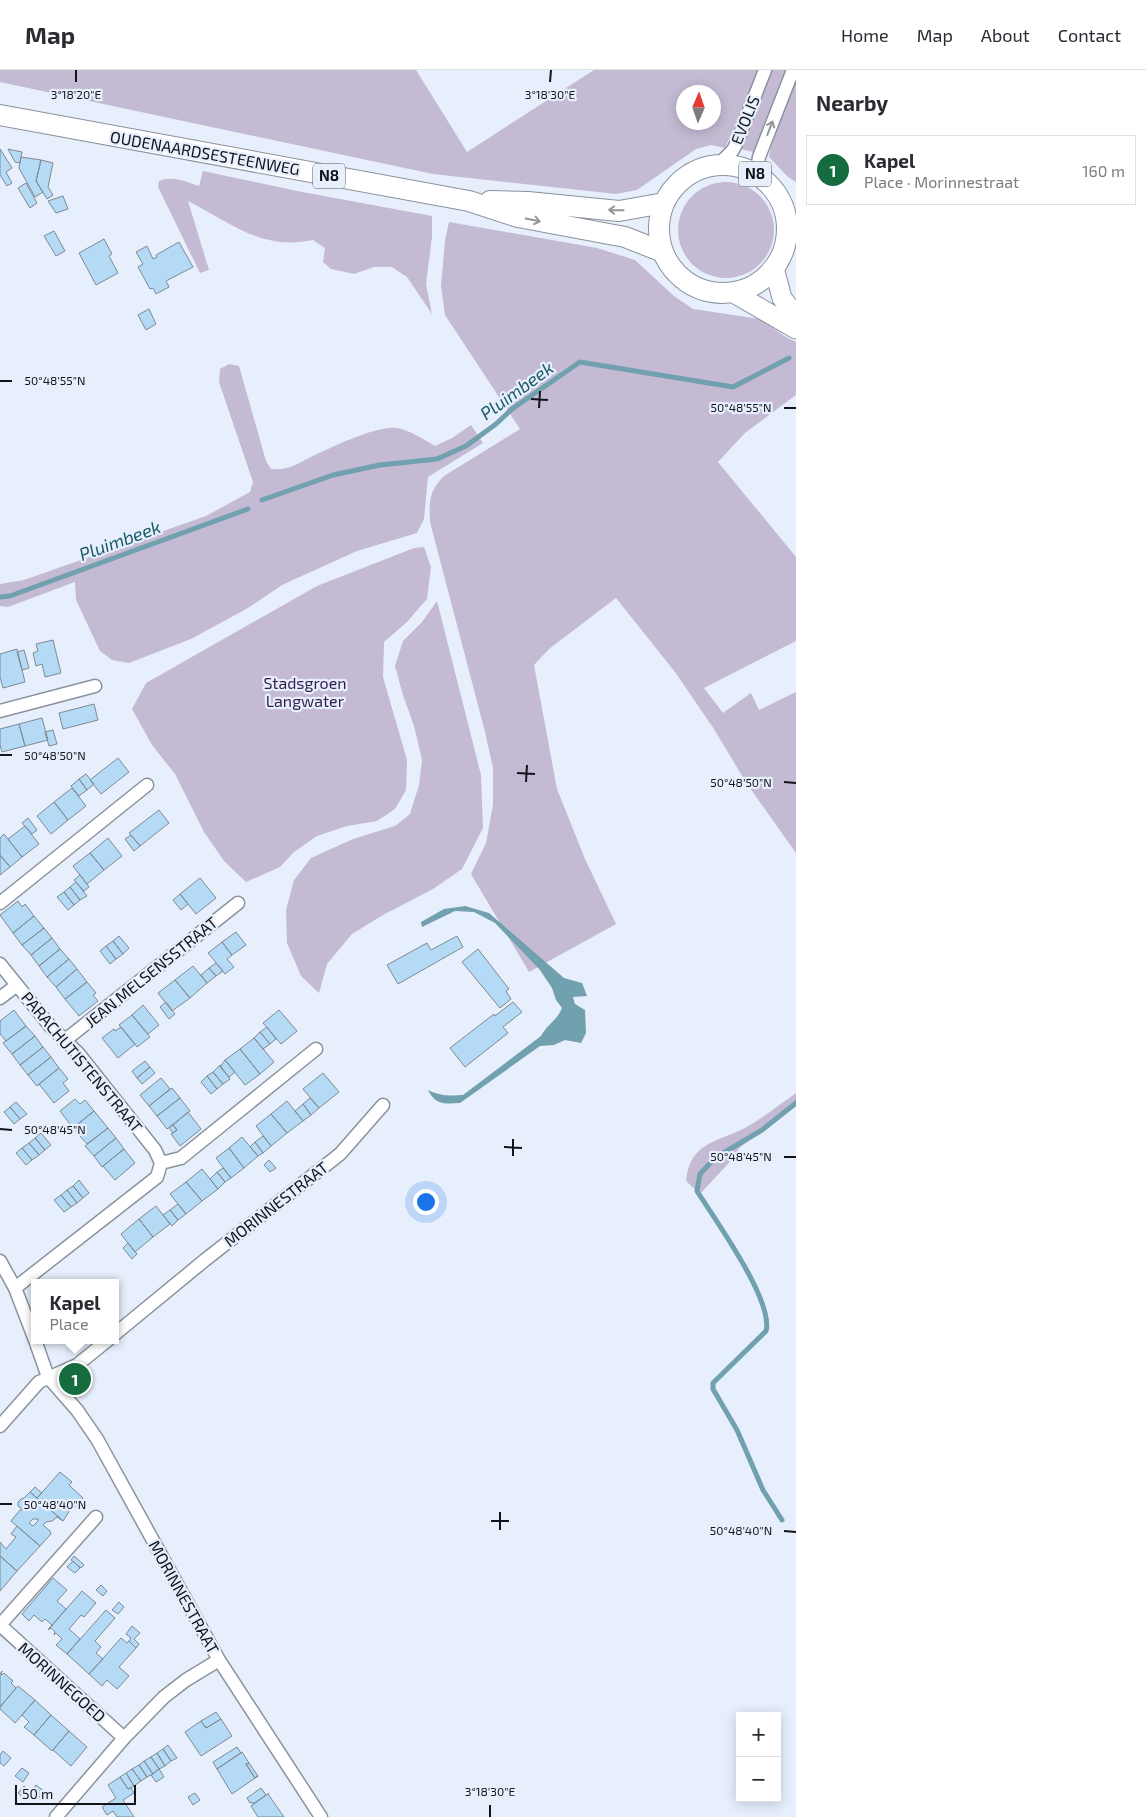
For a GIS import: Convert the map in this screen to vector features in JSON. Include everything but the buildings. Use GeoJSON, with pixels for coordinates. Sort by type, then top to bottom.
{"type":"FeatureCollection","features":[{"type":"Feature","properties":{"kind":"main road","name":"OUDENAARDSESTEENWEG"},"geometry":{"type":"LineString","coordinates":[[0,115],[470,201],[518,217],[625,237],[663,252]]}},
{"type":"Feature","properties":{"kind":"main road","name":"N8"},"geometry":{"type":"LineString","coordinates":[[734,165],[756,174],[764,179],[776,192],[786,219],[790,247],[774,268],[750,286],[732,292],[714,292],[698,288],[683,279],[671,267],[663,252],[659,236],[659,219],[664,203],[673,189],[685,177],[701,168],[734,165]]}},
{"type":"Feature","properties":{"kind":"main road"},"geometry":{"type":"LineString","coordinates":[[776,192],[796,200]]}},
{"type":"Feature","properties":{"kind":"main road","name":"OUDENAARDSESTEENWEG"},"geometry":{"type":"LineString","coordinates":[[470,201],[528,202],[619,211],[664,203]]}},
{"type":"Feature","properties":{"kind":"main road"},"geometry":{"type":"LineString","coordinates":[[774,268],[782,298],[796,316]]}},
{"type":"Feature","properties":{"kind":"main road","name":"N8"},"geometry":{"type":"LineString","coordinates":[[732,292],[796,329]]}},
{"type":"Feature","properties":{"kind":"street","name":"EVOLIS"},"geometry":{"type":"LineString","coordinates":[[718,165],[733,150],[765,70]]}},
{"type":"Feature","properties":{"kind":"street","name":"EVOLIS"},"geometry":{"type":"LineString","coordinates":[[756,174],[764,144],[793,70]]}},
{"type":"Feature","properties":{"kind":"street"},"geometry":{"type":"LineString","coordinates":[[0,711],[95,686]]}},
{"type":"Feature","properties":{"kind":"street"},"geometry":{"type":"LineString","coordinates":[[0,903],[147,785]]}},
{"type":"Feature","properties":{"kind":"street","name":"JEAN MELSENSSTRAAT"},"geometry":{"type":"LineString","coordinates":[[64,1041],[238,902]]}},
{"type":"Feature","properties":{"kind":"street","name":"PARACHUTISTENSTRAAT"},"geometry":{"type":"LineString","coordinates":[[0,964],[50,1026],[78,1053],[102,1082],[155,1150],[161,1163]]}},
{"type":"Feature","properties":{"kind":"street"},"geometry":{"type":"LineString","coordinates":[[0,998],[17,985]]}},
{"type":"Feature","properties":{"kind":"street"},"geometry":{"type":"LineString","coordinates":[[15,1288],[157,1177],[161,1163],[181,1158],[316,1049]]}},
{"type":"Feature","properties":{"kind":"street","name":"MORINNESTRAAT"},"geometry":{"type":"LineString","coordinates":[[119,1331],[205,1260],[340,1154],[383,1105]]}},
{"type":"Feature","properties":{"kind":"street","name":"MORINNESTRAAT"},"geometry":{"type":"LineString","coordinates":[[0,1261],[15,1288],[31,1330]]}},
{"type":"Feature","properties":{"kind":"street","name":"MORINNESTRAAT"},"geometry":{"type":"LineString","coordinates":[[36,1344],[48,1377],[77,1410],[97,1439],[218,1660],[321,1817]]}},
{"type":"Feature","properties":{"kind":"street"},"geometry":{"type":"LineString","coordinates":[[0,1426],[39,1382],[77,1366],[103,1344]]}},
{"type":"Feature","properties":{"kind":"street","name":"MORINNEGOED"},"geometry":{"type":"LineString","coordinates":[[96,1517],[0,1625],[124,1738]]}},
{"type":"Feature","properties":{"kind":"street"},"geometry":{"type":"LineString","coordinates":[[62,1814],[124,1738],[164,1697],[186,1680],[218,1660]]}},
{"type":"Feature","properties":{"kind":"green space"},"geometry":{"type":"Polygon","coordinates":[[[0,70],[416,70],[467,152],[594,70],[759,70],[725,148],[711,145],[696,149],[637,190],[616,194],[433,174],[0,82],[0,70]]]}},
{"type":"Feature","properties":{"kind":"green space"},"geometry":{"type":"Polygon","coordinates":[[[771,70],[786,70],[753,152],[741,149],[771,70]]]}},
{"type":"Feature","properties":{"kind":"green space"},"geometry":{"type":"Polygon","coordinates":[[[796,81],[796,182],[788,177],[769,157],[796,81]]]}},
{"type":"Feature","properties":{"kind":"green space"},"geometry":{"type":"Polygon","coordinates":[[[203,171],[432,216],[432,237],[426,284],[432,314],[407,277],[392,267],[374,267],[354,274],[331,269],[323,262],[325,248],[313,240],[278,242],[262,238],[233,226],[188,201],[209,270],[200,273],[158,187],[159,181],[164,179],[179,180],[199,186],[203,171]]]}},
{"type":"Feature","properties":{"kind":"green space"},"geometry":{"type":"Polygon","coordinates":[[[726,182],[744,186],[760,196],[770,212],[774,230],[770,248],[760,264],[744,274],[726,278],[708,274],[692,264],[682,248],[678,230],[682,212],[692,196],[708,186],[726,182]]]}},
{"type":"Feature","properties":{"kind":"green space"},"geometry":{"type":"Polygon","coordinates":[[[449,222],[597,248],[635,260],[674,296],[693,309],[760,319],[796,342],[796,395],[745,433],[718,462],[796,557],[796,641],[704,688],[723,713],[751,693],[759,710],[796,692],[796,853],[747,784],[714,729],[675,672],[616,598],[549,649],[534,665],[557,789],[585,859],[616,924],[529,972],[471,874],[486,843],[493,805],[493,768],[430,522],[431,497],[439,481],[444,476],[520,429],[445,315],[441,286],[445,240],[449,222]]]}},
{"type":"Feature","properties":{"kind":"green space"},"geometry":{"type":"Polygon","coordinates":[[[229,364],[239,366],[266,461],[271,469],[283,469],[292,466],[366,433],[388,428],[406,431],[435,446],[452,438],[471,425],[483,443],[428,477],[424,519],[417,533],[357,551],[282,585],[248,608],[191,639],[129,663],[112,660],[100,651],[76,600],[75,582],[8,607],[0,606],[0,584],[24,580],[206,516],[250,492],[253,482],[219,382],[220,369],[229,364]]]}},
{"type":"Feature","properties":{"kind":"green space","name":"Stadsgroen Langwater"},"geometry":{"type":"Polygon","coordinates":[[[424,547],[431,567],[427,599],[407,622],[384,642],[383,677],[407,760],[406,790],[395,809],[377,821],[347,826],[317,836],[294,852],[280,867],[246,882],[224,861],[204,832],[175,774],[152,745],[132,709],[146,683],[317,586],[414,548],[424,547]]]}},
{"type":"Feature","properties":{"kind":"green space"},"geometry":{"type":"Polygon","coordinates":[[[437,601],[481,775],[483,828],[462,869],[433,889],[383,915],[352,934],[327,964],[319,993],[301,976],[287,943],[286,910],[294,880],[311,858],[353,839],[395,826],[410,814],[419,785],[422,760],[414,726],[395,666],[403,641],[422,622],[437,601]]]}},
{"type":"Feature","properties":{"kind":"green space"},"geometry":{"type":"Polygon","coordinates":[[[796,1093],[796,1103],[738,1149],[739,1152],[700,1194],[686,1181],[693,1158],[706,1145],[752,1124],[796,1093]]]}},
{"type":"Feature","properties":{"kind":"water"},"geometry":{"type":"Polygon","coordinates":[[[465,906],[489,913],[564,978],[582,983],[587,996],[573,997],[575,1004],[585,1010],[586,1033],[581,1043],[565,1040],[554,1045],[540,1046],[460,1103],[445,1103],[437,1101],[428,1090],[445,1095],[463,1095],[541,1036],[562,1008],[540,970],[495,923],[474,912],[455,911],[422,927],[421,922],[444,909],[465,906]]]}},
{"type":"Feature","properties":{"kind":"waterway","name":"Pluimbeek"},"geometry":{"type":"LineString","coordinates":[[262,500],[333,475],[380,465],[437,459],[466,446],[496,424],[512,409],[580,362],[733,387],[789,358]]}},
{"type":"Feature","properties":{"kind":"waterway","name":"Pluimbeek"},"geometry":{"type":"LineString","coordinates":[[0,597],[10,596],[248,509]]}},
{"type":"Feature","properties":{"kind":"waterway"},"geometry":{"type":"LineString","coordinates":[[782,1520],[763,1490],[737,1430],[713,1389],[713,1383],[766,1331],[766,1317],[761,1300],[741,1260],[697,1191],[700,1174],[715,1158],[762,1130],[796,1103]]}},
{"type":"Feature","properties":{"kind":"place","name":"Kapel"},"geometry":{"type":"Point","coordinates":[75,1379]}}]}
